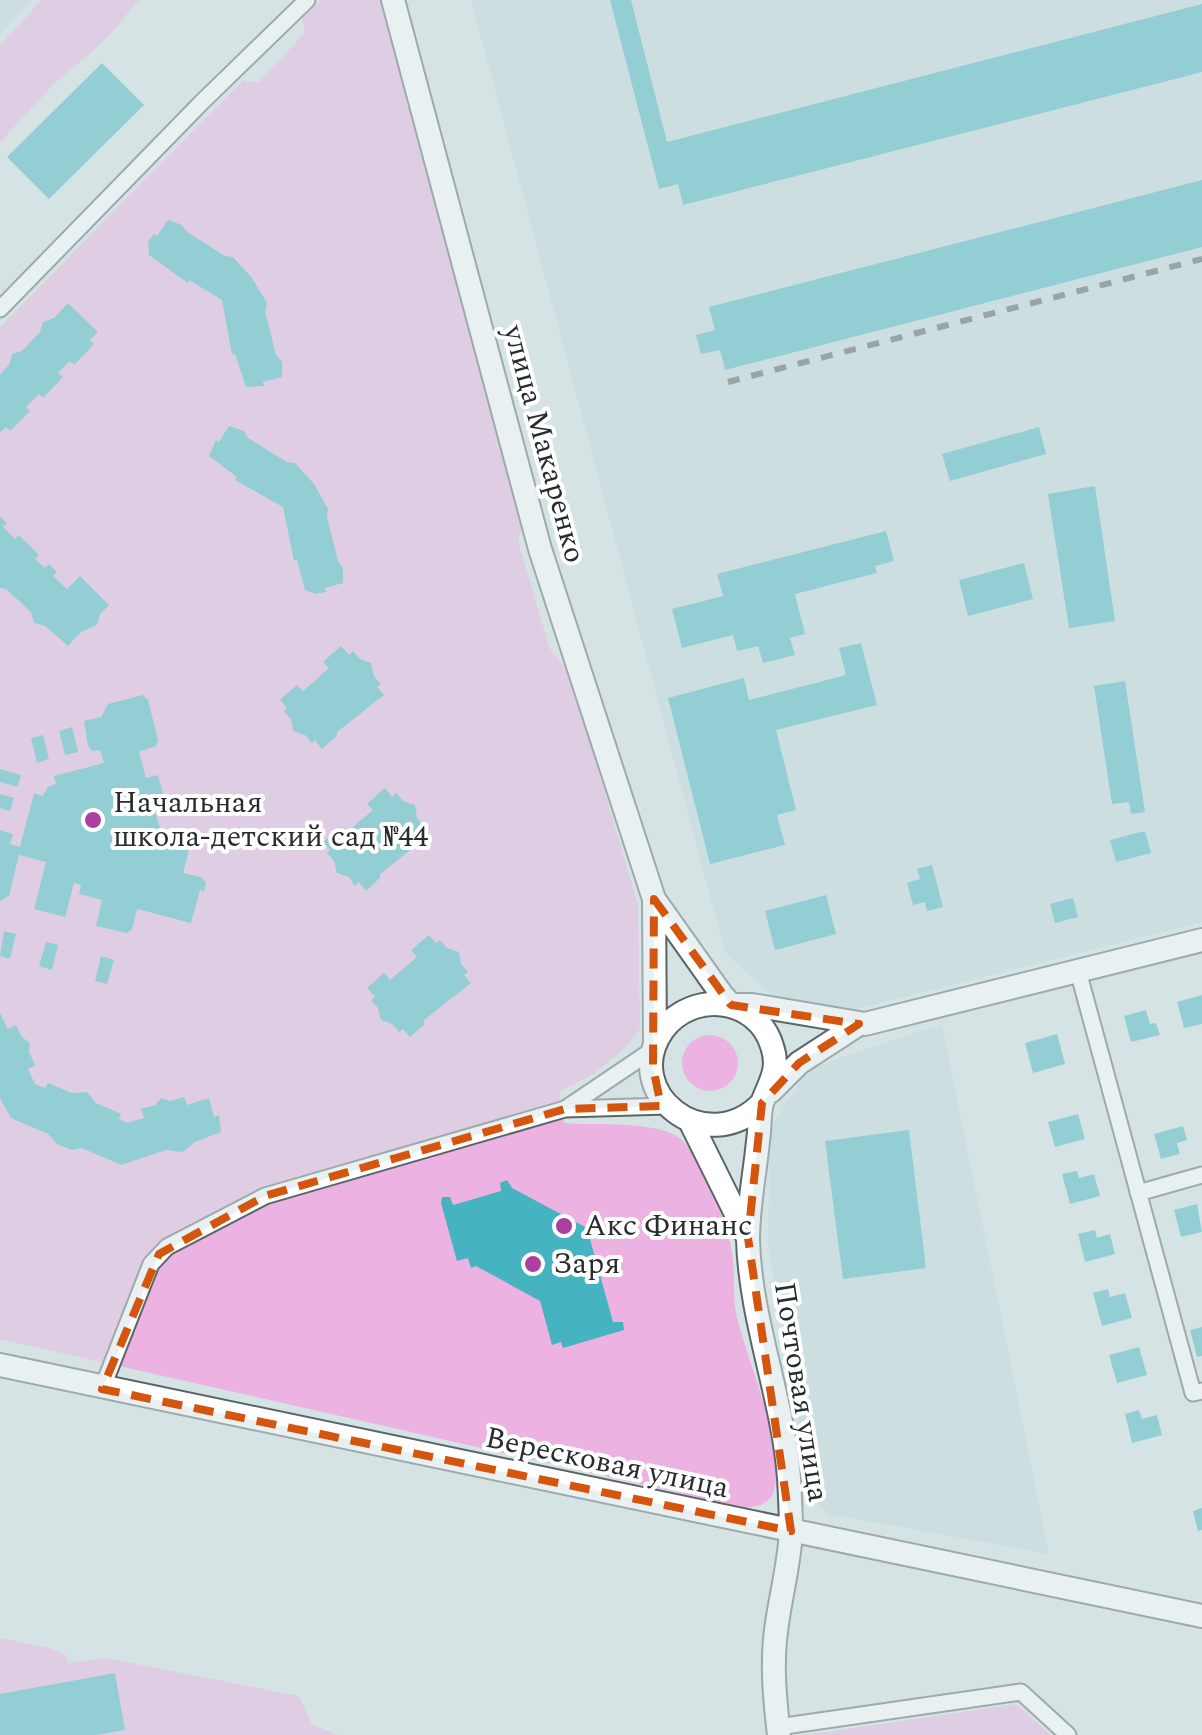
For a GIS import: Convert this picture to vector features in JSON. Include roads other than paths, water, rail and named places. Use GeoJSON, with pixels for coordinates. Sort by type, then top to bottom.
{"type":"FeatureCollection","features":[{"type":"Feature","properties":{"kind":"street"},"geometry":{"type":"LineString","coordinates":[[0,309],[307,0]]}},
{"type":"Feature","properties":{"kind":"street","name":"улица Макаренко"},"geometry":{"type":"LineString","coordinates":[[394,0],[540,549],[654,899],[731,1005]]}},
{"type":"Feature","properties":{"kind":"street","name":"улица Макаренко"},"geometry":{"type":"LineString","coordinates":[[654,899],[655,1046]]}},
{"type":"Feature","properties":{"kind":"street"},"geometry":{"type":"LineString","coordinates":[[655,1046],[655,1084],[668,1106],[690,1121],[708,1126],[728,1124],[747,1116],[799,1063],[859,1024],[1202,940]]}},
{"type":"Feature","properties":{"kind":"street"},"geometry":{"type":"LineString","coordinates":[[1078,971],[1197,1392]]}},
{"type":"Feature","properties":{"kind":"street"},"geometry":{"type":"LineString","coordinates":[[566,1109],[655,1046],[674,1018],[691,1007],[712,1003],[752,1005],[859,1024]]}},
{"type":"Feature","properties":{"kind":"street"},"geometry":{"type":"LineString","coordinates":[[731,1005],[757,1020],[773,1047],[776,1067],[764,1100]]}},
{"type":"Feature","properties":{"kind":"street","name":"Почтовая улица"},"geometry":{"type":"LineString","coordinates":[[764,1100],[748,1238],[788,1474],[790,1532],[774,1658],[779,1731]]}},
{"type":"Feature","properties":{"kind":"street"},"geometry":{"type":"LineString","coordinates":[[102,1388],[151,1264],[166,1247],[265,1196],[566,1109],[668,1106]]}},
{"type":"Feature","properties":{"kind":"street","name":"Почтовая улица"},"geometry":{"type":"LineString","coordinates":[[690,1121],[748,1238]]}},
{"type":"Feature","properties":{"kind":"street"},"geometry":{"type":"LineString","coordinates":[[1138,1192],[1202,1175]]}},
{"type":"Feature","properties":{"kind":"street","name":"Вересковая улица"},"geometry":{"type":"LineString","coordinates":[[0,1366],[1202,1616]]}},
{"type":"Feature","properties":{"kind":"street"},"geometry":{"type":"LineString","coordinates":[[779,1731],[1020,1692],[1068,1735]]}},
{"type":"Feature","properties":{"kind":"railway"},"geometry":{"type":"LineString","coordinates":[[728,382],[1202,259]]}},
{"type":"Feature","properties":{"kind":"place","name":"Начальная школа-детский сад №44"},"geometry":{"type":"Point","coordinates":[93,820]}},
{"type":"Feature","properties":{"kind":"place","name":"Акс Финанс"},"geometry":{"type":"Point","coordinates":[564,1226]}},
{"type":"Feature","properties":{"kind":"place","name":"Заря"},"geometry":{"type":"Point","coordinates":[533,1264]}}]}
